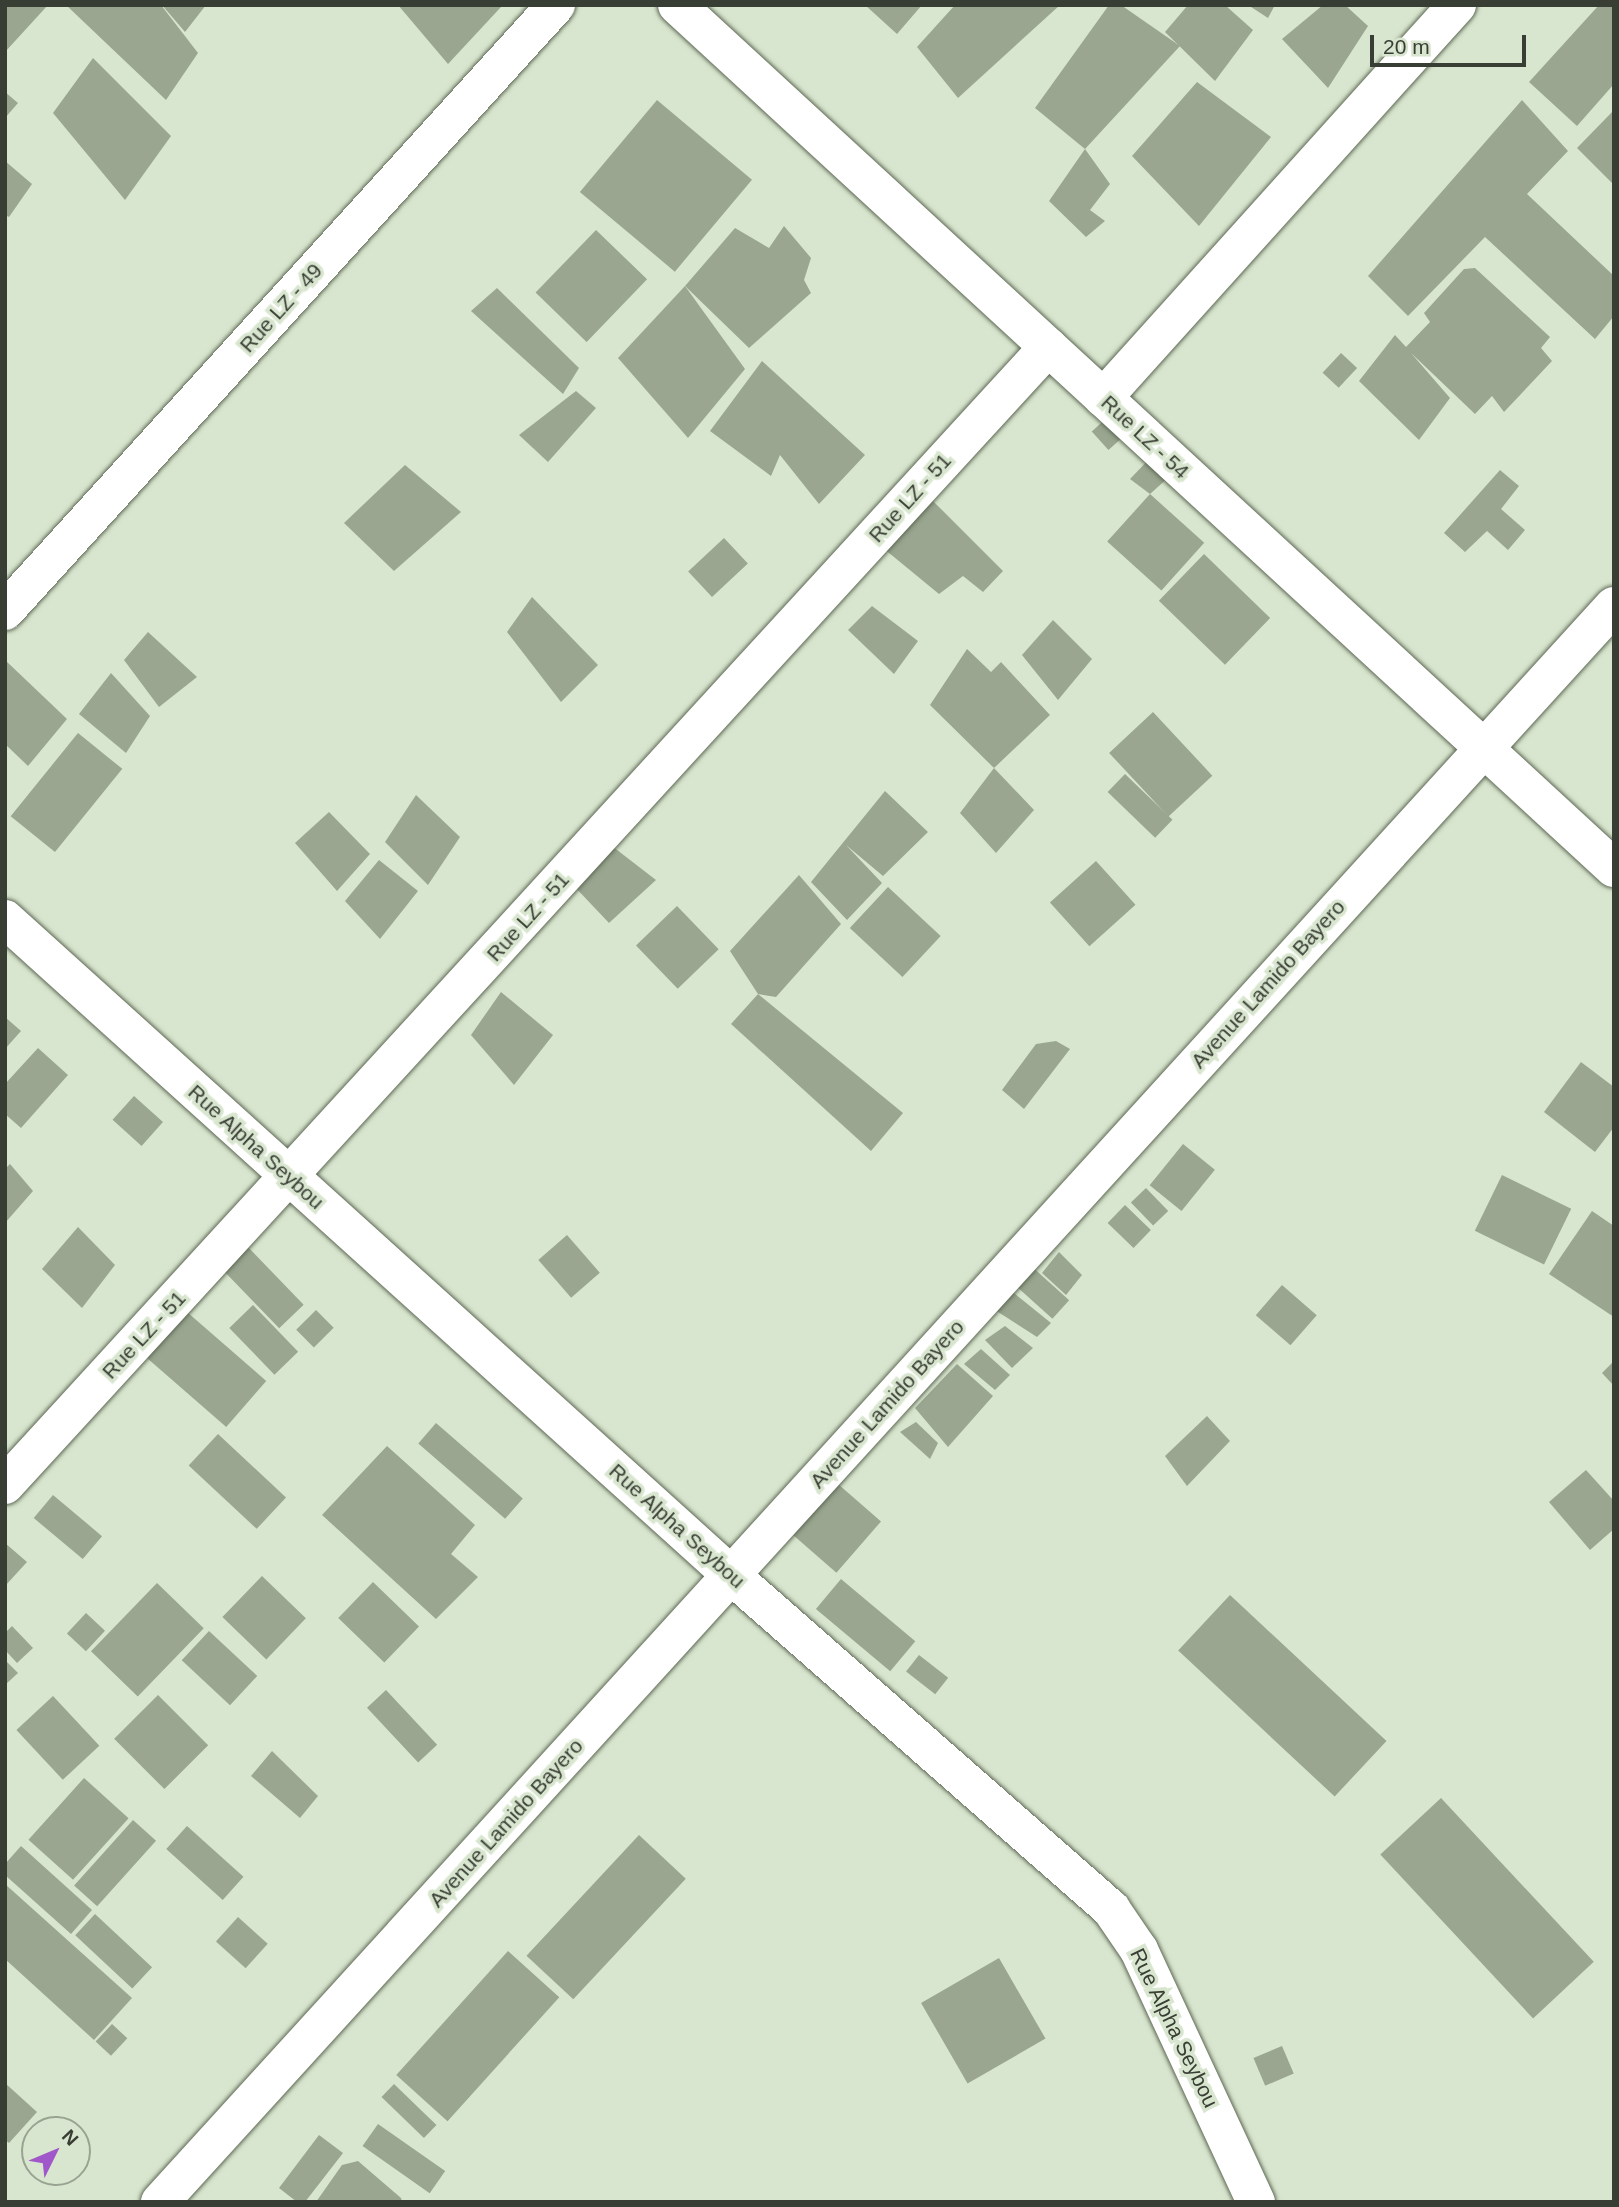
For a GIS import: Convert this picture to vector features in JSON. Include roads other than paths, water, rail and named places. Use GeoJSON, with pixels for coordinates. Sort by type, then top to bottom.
{"type":"FeatureCollection","features":[{"type":"Feature","properties":{"kind":"street","name":"Rue LZ - 49"},"geometry":{"type":"LineString","coordinates":[[5,611],[556,5]]}},
{"type":"Feature","properties":{"kind":"street","name":"Rue LZ - 54"},"geometry":{"type":"LineString","coordinates":[[677,5],[1614,868]]}},
{"type":"Feature","properties":{"kind":"street"},"geometry":{"type":"LineString","coordinates":[[1103,398],[1436,12]]}},
{"type":"Feature","properties":{"kind":"street","name":"Rue LZ - 51"},"geometry":{"type":"LineString","coordinates":[[5,1485],[1048,347]]}},
{"type":"Feature","properties":{"kind":"street","name":"Avenue Lamido Bayero"},"geometry":{"type":"LineString","coordinates":[[160,2202],[732,1576],[1482,747],[1614,606]]}},
{"type":"Feature","properties":{"kind":"street","name":"Rue Alpha Seybou"},"geometry":{"type":"LineString","coordinates":[[5,919],[732,1576],[1111,1909],[1139,1950],[1256,2202]]}}]}
